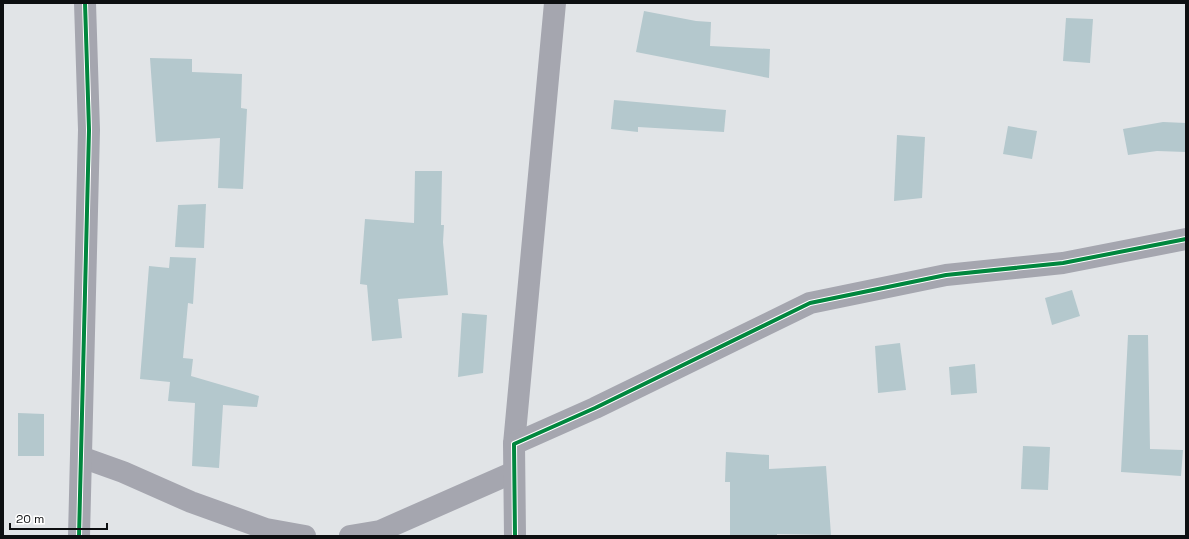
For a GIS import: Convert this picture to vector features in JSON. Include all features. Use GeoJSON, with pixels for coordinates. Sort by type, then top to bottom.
{"type":"FeatureCollection","features":[{"type":"Feature","properties":{"kind":"street"},"geometry":{"type":"LineString","coordinates":[[79,536],[89,130],[85,3]]}},
{"type":"Feature","properties":{"kind":"street"},"geometry":{"type":"LineString","coordinates":[[515,536],[514,444],[555,3]]}},
{"type":"Feature","properties":{"kind":"street"},"geometry":{"type":"LineString","coordinates":[[514,444],[595,408],[810,303],[946,275],[1063,263],[1186,239]]}},
{"type":"Feature","properties":{"kind":"street"},"geometry":{"type":"LineString","coordinates":[[81,457],[123,472],[191,502],[266,529],[305,536]]}},
{"type":"Feature","properties":{"kind":"street"},"geometry":{"type":"LineString","coordinates":[[350,536],[380,530],[514,472]]}},
{"type":"Feature","properties":{"kind":"building"},"geometry":{"type":"Polygon","coordinates":[[[644,11],[696,21],[711,22],[710,46],[770,49],[769,78],[636,52],[644,11]]]}},
{"type":"Feature","properties":{"kind":"building"},"geometry":{"type":"Polygon","coordinates":[[[1066,18],[1093,19],[1090,63],[1063,61],[1066,18]]]}},
{"type":"Feature","properties":{"kind":"building"},"geometry":{"type":"Polygon","coordinates":[[[150,58],[192,59],[192,72],[242,74],[241,108],[247,109],[243,189],[218,188],[220,138],[156,142],[150,58]]]}},
{"type":"Feature","properties":{"kind":"building"},"geometry":{"type":"Polygon","coordinates":[[[614,100],[726,110],[724,132],[638,127],[638,132],[611,129],[614,100]]]}},
{"type":"Feature","properties":{"kind":"building"},"geometry":{"type":"Polygon","coordinates":[[[1163,122],[1186,123],[1186,152],[1157,151],[1128,155],[1123,129],[1163,122]]]}},
{"type":"Feature","properties":{"kind":"building"},"geometry":{"type":"Polygon","coordinates":[[[1008,126],[1037,131],[1032,159],[1003,154],[1008,126]]]}},
{"type":"Feature","properties":{"kind":"building"},"geometry":{"type":"Polygon","coordinates":[[[897,135],[925,137],[922,198],[894,201],[897,135]]]}},
{"type":"Feature","properties":{"kind":"building"},"geometry":{"type":"Polygon","coordinates":[[[415,171],[442,171],[441,225],[444,225],[443,242],[448,295],[398,299],[402,338],[372,341],[367,285],[360,284],[365,219],[414,223],[415,171]]]}},
{"type":"Feature","properties":{"kind":"building"},"geometry":{"type":"Polygon","coordinates":[[[206,204],[204,248],[175,247],[178,205],[206,204]]]}},
{"type":"Feature","properties":{"kind":"building"},"geometry":{"type":"Polygon","coordinates":[[[170,257],[196,258],[193,304],[188,303],[183,358],[193,359],[191,376],[259,396],[257,407],[223,405],[219,468],[192,466],[195,403],[168,401],[170,382],[140,379],[149,266],[169,268],[170,257]]]}},
{"type":"Feature","properties":{"kind":"building"},"geometry":{"type":"Polygon","coordinates":[[[1072,290],[1080,316],[1052,325],[1045,298],[1072,290]]]}},
{"type":"Feature","properties":{"kind":"building"},"geometry":{"type":"Polygon","coordinates":[[[462,313],[487,315],[483,373],[458,377],[462,313]]]}},
{"type":"Feature","properties":{"kind":"building"},"geometry":{"type":"Polygon","coordinates":[[[1128,335],[1148,335],[1150,449],[1183,450],[1181,476],[1121,472],[1128,335]]]}},
{"type":"Feature","properties":{"kind":"building"},"geometry":{"type":"Polygon","coordinates":[[[900,343],[906,390],[878,393],[875,346],[900,343]]]}},
{"type":"Feature","properties":{"kind":"building"},"geometry":{"type":"Polygon","coordinates":[[[975,364],[977,393],[951,395],[949,367],[975,364]]]}},
{"type":"Feature","properties":{"kind":"building"},"geometry":{"type":"Polygon","coordinates":[[[18,413],[44,414],[44,456],[18,456],[18,413]]]}},
{"type":"Feature","properties":{"kind":"building"},"geometry":{"type":"Polygon","coordinates":[[[1023,446],[1050,447],[1048,490],[1021,489],[1023,446]]]}},
{"type":"Feature","properties":{"kind":"building"},"geometry":{"type":"Polygon","coordinates":[[[726,452],[769,455],[769,469],[826,466],[831,535],[777,534],[777,536],[730,536],[730,482],[725,482],[726,452]]]}},
{"type":"Feature","properties":{"kind":"cycle path"},"geometry":{"type":"LineString","coordinates":[[79,536],[89,130],[85,3]]}},
{"type":"Feature","properties":{"kind":"cycle path"},"geometry":{"type":"LineString","coordinates":[[515,536],[514,444],[595,408],[810,303],[946,275],[1063,263],[1186,239]]}}]}
